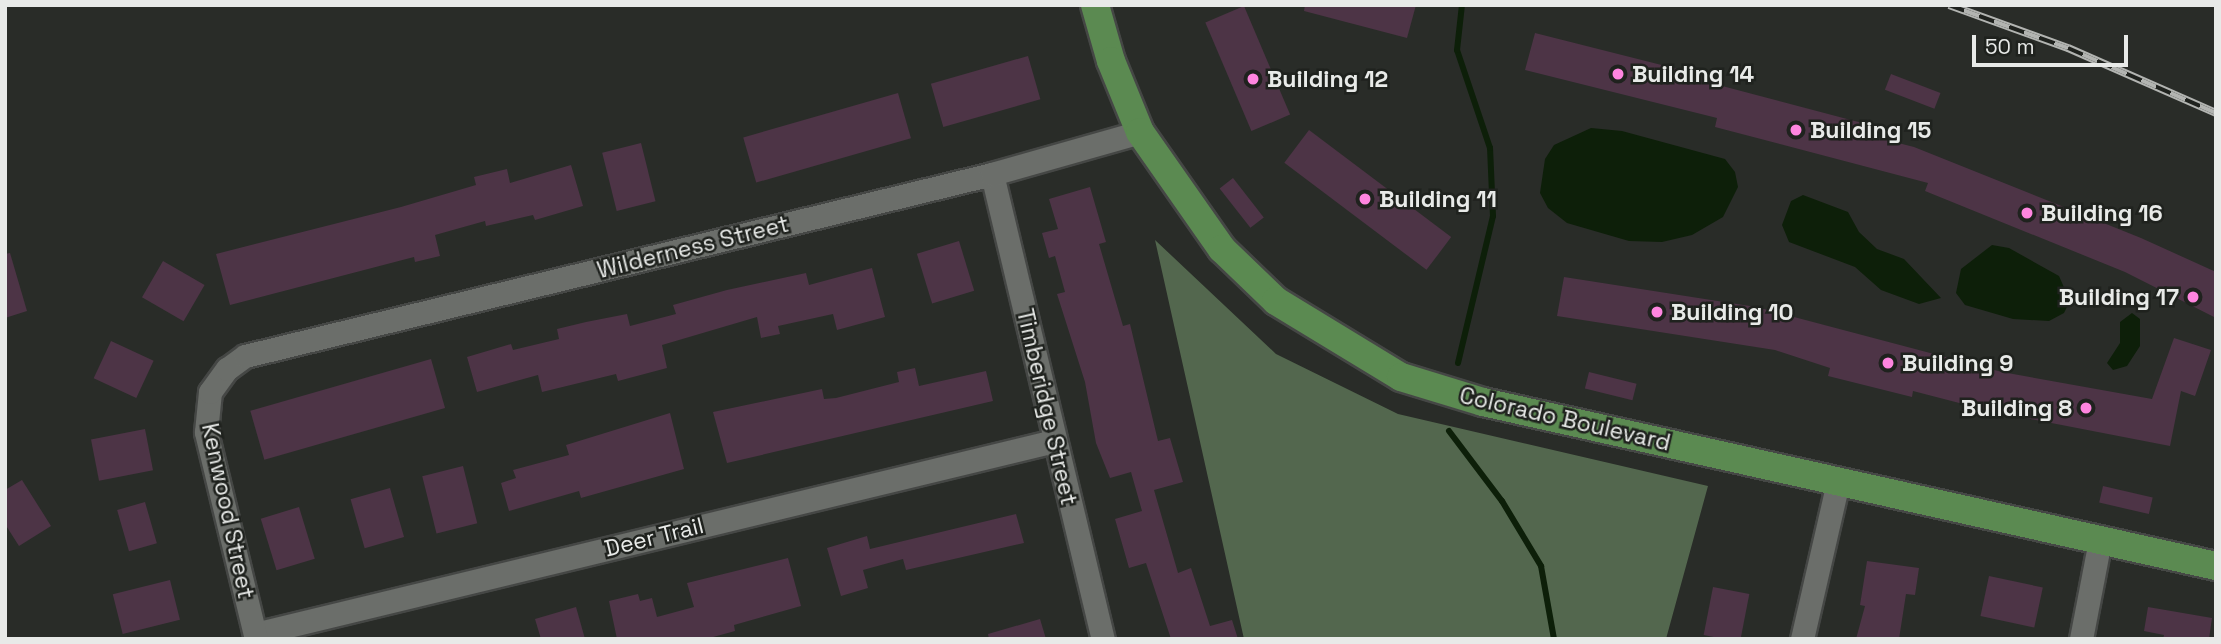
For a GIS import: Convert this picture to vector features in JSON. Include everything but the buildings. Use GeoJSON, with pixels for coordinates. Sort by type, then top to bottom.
{"type":"FeatureCollection","features":[{"type":"Feature","properties":{"kind":"main road","name":"Colorado Boulevard"},"geometry":{"type":"LineString","coordinates":[[1095,5],[1111,61],[1140,132],[1222,249],[1276,301],[1401,377],[1483,402],[2216,566]]}},
{"type":"Feature","properties":{"kind":"street","name":"Wilderness Street"},"geometry":{"type":"LineString","coordinates":[[245,356],[992,174],[1140,132]]}},
{"type":"Feature","properties":{"kind":"street","name":"Timberidge Street"},"geometry":{"type":"LineString","coordinates":[[992,174],[1103,639]]}},
{"type":"Feature","properties":{"kind":"street","name":"Kenwood Street"},"geometry":{"type":"LineString","coordinates":[[245,356],[227,369],[210,392],[206,432],[256,636]]}},
{"type":"Feature","properties":{"kind":"street","name":"Deer Trail"},"geometry":{"type":"LineString","coordinates":[[256,636],[1054,441]]}},
{"type":"Feature","properties":{"kind":"street"},"geometry":{"type":"LineString","coordinates":[[1802,639],[1838,482]]}},
{"type":"Feature","properties":{"kind":"street"},"geometry":{"type":"LineString","coordinates":[[2081,639],[2100,540]]}},
{"type":"Feature","properties":{"kind":"shaded area"},"geometry":{"type":"Polygon","coordinates":[[[1591,128],[1622,131],[1725,159],[1735,172],[1738,187],[1723,217],[1692,235],[1662,242],[1629,241],[1567,223],[1548,208],[1540,193],[1545,159],[1554,145],[1591,128]]]}},
{"type":"Feature","properties":{"kind":"shaded area"},"geometry":{"type":"Polygon","coordinates":[[[1803,195],[1848,212],[1859,232],[1877,249],[1904,259],[1941,298],[1919,304],[1881,290],[1855,267],[1789,242],[1782,225],[1791,201],[1803,195]]]}},
{"type":"Feature","properties":{"kind":"shaded area"},"geometry":{"type":"Polygon","coordinates":[[[1155,240],[1276,354],[1398,414],[1708,486],[1666,639],[1244,639],[1155,240]]]}},
{"type":"Feature","properties":{"kind":"shaded area"},"geometry":{"type":"Polygon","coordinates":[[[1992,245],[2009,248],[2059,276],[2070,301],[2064,313],[2049,321],[2013,319],[1965,305],[1956,293],[1961,269],[1992,245]]]}},
{"type":"Feature","properties":{"kind":"shaded area"},"geometry":{"type":"Polygon","coordinates":[[[2132,313],[2140,319],[2140,346],[2127,366],[2113,370],[2107,363],[2120,343],[2120,322],[2132,313]]]}},
{"type":"Feature","properties":{"kind":"waterway"},"geometry":{"type":"LineString","coordinates":[[1458,363],[1493,216],[1490,148],[1457,50],[1462,5]]}},
{"type":"Feature","properties":{"kind":"waterway"},"geometry":{"type":"LineString","coordinates":[[1449,431],[1502,501],[1541,566],[1554,639]]}},
{"type":"Feature","properties":{"kind":"railway"},"geometry":{"type":"LineString","coordinates":[[1949,5],[2068,48],[2216,113]]}},
{"type":"Feature","properties":{"kind":"place","name":"Building 14"},"geometry":{"type":"Point","coordinates":[1618,74]}},
{"type":"Feature","properties":{"kind":"place","name":"Building 12"},"geometry":{"type":"Point","coordinates":[1253,79]}},
{"type":"Feature","properties":{"kind":"place","name":"Building 15"},"geometry":{"type":"Point","coordinates":[1796,130]}},
{"type":"Feature","properties":{"kind":"place","name":"Building 11"},"geometry":{"type":"Point","coordinates":[1365,199]}},
{"type":"Feature","properties":{"kind":"place","name":"Building 16"},"geometry":{"type":"Point","coordinates":[2027,213]}},
{"type":"Feature","properties":{"kind":"place","name":"Building 17"},"geometry":{"type":"Point","coordinates":[2193,297]}},
{"type":"Feature","properties":{"kind":"place","name":"Building 10"},"geometry":{"type":"Point","coordinates":[1657,312]}},
{"type":"Feature","properties":{"kind":"place","name":"Building 9"},"geometry":{"type":"Point","coordinates":[1888,363]}},
{"type":"Feature","properties":{"kind":"place","name":"Building 8"},"geometry":{"type":"Point","coordinates":[2086,408]}}]}
